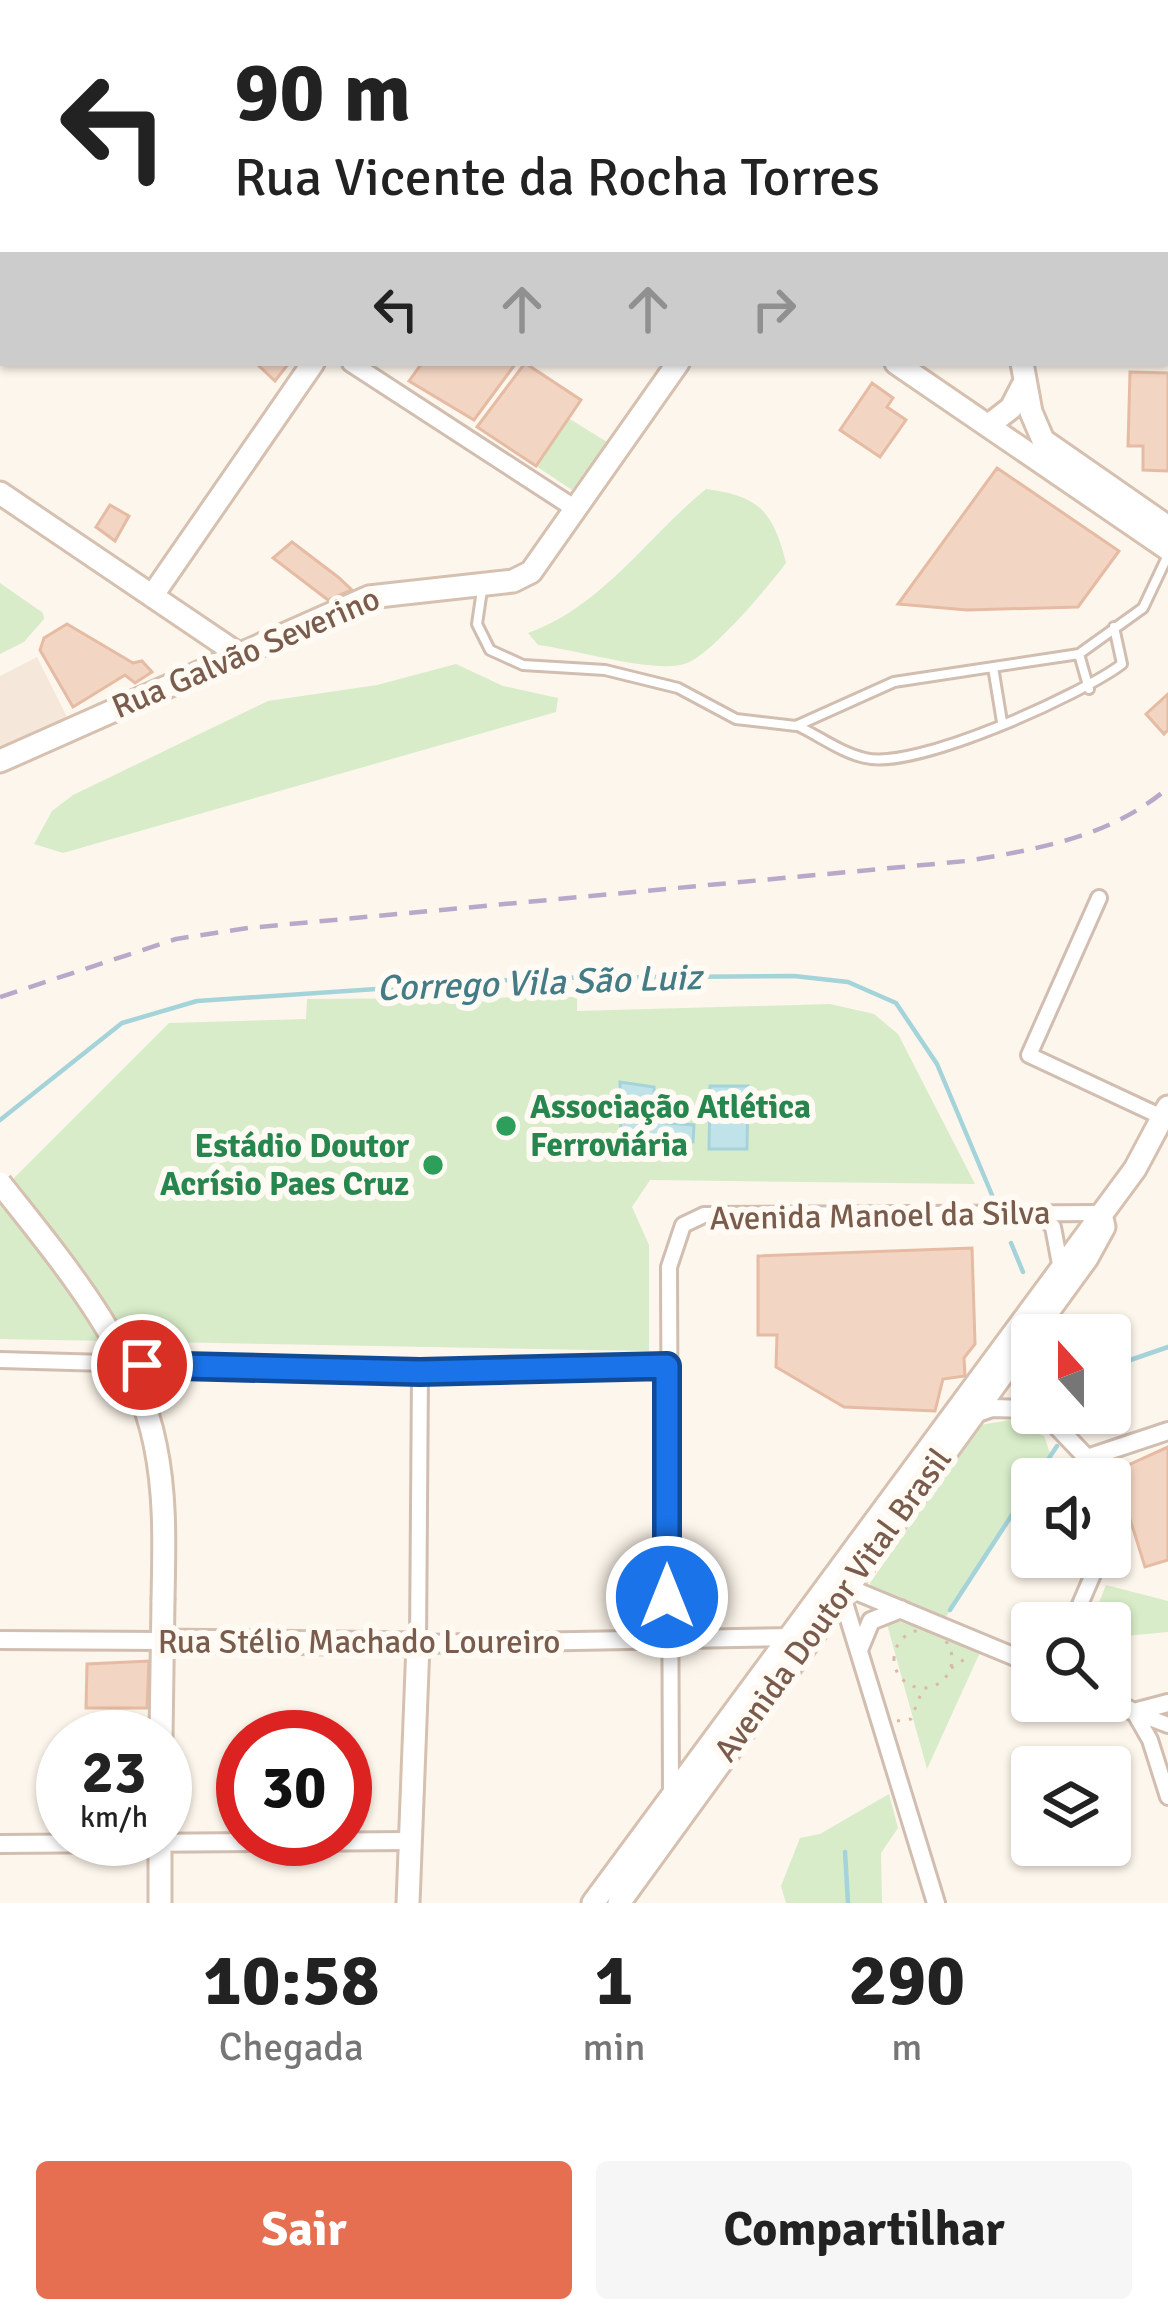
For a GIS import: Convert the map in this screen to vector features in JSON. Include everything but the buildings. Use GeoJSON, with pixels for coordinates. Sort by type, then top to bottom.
{"type":"FeatureCollection","features":[{"type":"Feature","properties":{"kind":"main road"},"geometry":{"type":"LineString","coordinates":[[152,596],[312,366]]}},
{"type":"Feature","properties":{"kind":"main road","name":"Rua Galvão Severino"},"geometry":{"type":"LineString","coordinates":[[0,761],[369,597],[397,590],[483,586],[531,572],[676,366]]}},
{"type":"Feature","properties":{"kind":"main road"},"geometry":{"type":"LineString","coordinates":[[900,366],[1168,552]]}},
{"type":"Feature","properties":{"kind":"main road"},"geometry":{"type":"LineString","coordinates":[[989,425],[1011,408],[1023,373]]}},
{"type":"Feature","properties":{"kind":"main road"},"geometry":{"type":"LineString","coordinates":[[1023,373],[1043,440],[1168,527]]}},
{"type":"Feature","properties":{"kind":"main road"},"geometry":{"type":"LineString","coordinates":[[0,494],[238,654]]}},
{"type":"Feature","properties":{"kind":"main road"},"geometry":{"type":"LineString","coordinates":[[1062,1271],[1166,1112]]}},
{"type":"Feature","properties":{"kind":"main road"},"geometry":{"type":"LineString","coordinates":[[0,1184],[82,1292],[136,1388],[154,1440],[165,1511],[161,1710]]}},
{"type":"Feature","properties":{"kind":"main road","name":"Avenida Doutor Vital Brasil"},"geometry":{"type":"LineString","coordinates":[[620,1903],[800,1637],[1048,1309],[1062,1271]]}},
{"type":"Feature","properties":{"kind":"main road","name":"Avenida Doutor Vital Brasil"},"geometry":{"type":"LineString","coordinates":[[835,1590],[1017,1322],[1062,1271]]}},
{"type":"Feature","properties":{"kind":"main road","name":"Avenida Doutor Vital Brasil"},"geometry":{"type":"LineString","coordinates":[[593,1903],[671,1792],[800,1637]]}},
{"type":"Feature","properties":{"kind":"main road","name":"Rua Stélio Machado Loureiro"},"geometry":{"type":"LineString","coordinates":[[162,1642],[418,1644]]}},
{"type":"Feature","properties":{"kind":"main road"},"geometry":{"type":"LineString","coordinates":[[409,1903],[418,1644]]}},
{"type":"Feature","properties":{"kind":"main road"},"geometry":{"type":"LineString","coordinates":[[160,1866],[160,1903]]}},
{"type":"Feature","properties":{"kind":"street"},"geometry":{"type":"LineString","coordinates":[[356,366],[577,510]]}},
{"type":"Feature","properties":{"kind":"street"},"geometry":{"type":"LineString","coordinates":[[1100,898],[1029,1055],[1166,1112]]}},
{"type":"Feature","properties":{"kind":"street"},"geometry":{"type":"LineString","coordinates":[[1039,1213],[1053,1227],[1062,1271]]}},
{"type":"Feature","properties":{"kind":"street","name":"Avenida Manoel da Silva"},"geometry":{"type":"LineString","coordinates":[[667,1366],[672,1244],[683,1225],[704,1215],[1100,1214]]}},
{"type":"Feature","properties":{"kind":"street"},"geometry":{"type":"LineString","coordinates":[[0,1360],[420,1372],[667,1366],[667,1642],[674,1825]]}},
{"type":"Feature","properties":{"kind":"street"},"geometry":{"type":"LineString","coordinates":[[418,1644],[420,1372]]}},
{"type":"Feature","properties":{"kind":"street"},"geometry":{"type":"LineString","coordinates":[[971,1416],[992,1408],[1011,1408]]}},
{"type":"Feature","properties":{"kind":"street"},"geometry":{"type":"LineString","coordinates":[[1065,1434],[1087,1457],[1168,1431]]}},
{"type":"Feature","properties":{"kind":"street"},"geometry":{"type":"LineString","coordinates":[[835,1590],[902,1608],[1011,1655]]}},
{"type":"Feature","properties":{"kind":"street"},"geometry":{"type":"LineString","coordinates":[[835,1590],[859,1651],[936,1903]]}},
{"type":"Feature","properties":{"kind":"street"},"geometry":{"type":"LineString","coordinates":[[859,1651],[871,1622],[902,1608]]}},
{"type":"Feature","properties":{"kind":"street","name":"Rua Stélio Machado Loureiro"},"geometry":{"type":"LineString","coordinates":[[418,1644],[800,1637]]}},
{"type":"Feature","properties":{"kind":"street","name":"Rua Stélio Machado Loureiro"},"geometry":{"type":"LineString","coordinates":[[0,1640],[162,1642]]}},
{"type":"Feature","properties":{"kind":"street"},"geometry":{"type":"LineString","coordinates":[[1134,1712],[1168,1703]]}},
{"type":"Feature","properties":{"kind":"street"},"geometry":{"type":"LineString","coordinates":[[1131,1710],[1168,1725]]}},
{"type":"Feature","properties":{"kind":"street"},"geometry":{"type":"LineString","coordinates":[[1134,1712],[1150,1741],[1168,1797]]}},
{"type":"Feature","properties":{"kind":"street"},"geometry":{"type":"LineString","coordinates":[[192,1842],[410,1841]]}},
{"type":"Feature","properties":{"kind":"street"},"geometry":{"type":"LineString","coordinates":[[0,1844],[36,1844]]}},
{"type":"Feature","properties":{"kind":"street"},"geometry":{"type":"LineString","coordinates":[[638,1903],[639,1874]]}},
{"type":"Feature","properties":{"kind":"lane"},"geometry":{"type":"LineString","coordinates":[[796,725],[894,682],[1079,654],[1143,608],[1168,552]]}},
{"type":"Feature","properties":{"kind":"lane"},"geometry":{"type":"LineString","coordinates":[[483,586],[477,624],[490,650],[523,665],[605,670],[678,688],[736,718],[796,725],[864,758],[886,760],[912,758],[1089,689],[1122,664],[1114,627]]}},
{"type":"Feature","properties":{"kind":"lane"},"geometry":{"type":"LineString","coordinates":[[1079,654],[1089,689]]}},
{"type":"Feature","properties":{"kind":"lane"},"geometry":{"type":"LineString","coordinates":[[993,667],[1002,722]]}},
{"type":"Feature","properties":{"kind":"path"},"geometry":{"type":"LineString","coordinates":[[881,1724],[911,1719],[923,1689],[943,1681],[952,1652],[936,1630],[908,1635],[895,1657],[897,1674],[908,1687],[923,1689]]}},
{"type":"Feature","properties":{"kind":"shaded area"},"geometry":{"type":"Polygon","coordinates":[[[37,657],[67,717],[0,749],[0,676],[37,657]]]}},
{"type":"Feature","properties":{"kind":"green space"},"geometry":{"type":"Polygon","coordinates":[[[568,418],[607,442],[572,490],[536,466],[568,418]]]}},
{"type":"Feature","properties":{"kind":"green space"},"geometry":{"type":"Polygon","coordinates":[[[706,489],[739,496],[761,509],[775,530],[786,563],[711,647],[687,663],[656,666],[538,645],[528,633],[579,606],[706,489]]]}},
{"type":"Feature","properties":{"kind":"green space"},"geometry":{"type":"Polygon","coordinates":[[[0,583],[43,613],[44,619],[24,642],[0,654],[0,583]]]}},
{"type":"Feature","properties":{"kind":"green space"},"geometry":{"type":"Polygon","coordinates":[[[456,664],[503,686],[558,698],[556,712],[63,853],[34,844],[52,811],[73,795],[268,701],[377,685],[456,664]]]}},
{"type":"Feature","properties":{"kind":"green space","name":"Associação Atlética Ferroviária"},"geometry":{"type":"Polygon","coordinates":[[[577,997],[577,1011],[830,1004],[874,1014],[898,1034],[975,1184],[650,1180],[632,1207],[649,1245],[649,1351],[0,1339],[0,1192],[169,1023],[306,1019],[307,999],[577,997]]]}},
{"type":"Feature","properties":{"kind":"green space"},"geometry":{"type":"Polygon","coordinates":[[[1010,1420],[1011,1434],[1044,1436],[1050,1453],[1047,1458],[1011,1458],[1011,1514],[942,1623],[873,1591],[870,1583],[980,1425],[1010,1420]]]}},
{"type":"Feature","properties":{"kind":"green space"},"geometry":{"type":"Polygon","coordinates":[[[1106,1585],[1168,1601],[1168,1632],[1131,1635],[1131,1602],[1099,1602],[1106,1585]]]}},
{"type":"Feature","properties":{"kind":"green space"},"geometry":{"type":"Polygon","coordinates":[[[885,1617],[982,1648],[927,1769],[885,1617]]]}},
{"type":"Feature","properties":{"kind":"green space"},"geometry":{"type":"Polygon","coordinates":[[[889,1794],[898,1828],[881,1853],[882,1903],[786,1903],[781,1886],[800,1838],[820,1834],[889,1794]]]}},
{"type":"Feature","properties":{"kind":"water"},"geometry":{"type":"Polygon","coordinates":[[[620,1082],[654,1087],[655,1122],[694,1125],[693,1142],[621,1141],[620,1082]]]}},
{"type":"Feature","properties":{"kind":"water"},"geometry":{"type":"Polygon","coordinates":[[[710,1086],[748,1086],[747,1149],[709,1149],[710,1086]]]}},
{"type":"Feature","properties":{"kind":"waterway","name":"Corrego Vila São Luiz"},"geometry":{"type":"LineString","coordinates":[[0,1120],[122,1023],[197,1001],[539,978],[794,976],[848,982],[896,1003],[937,1064],[992,1195]]}},
{"type":"Feature","properties":{"kind":"waterway","name":"Corrego Vila São Luiz"},"geometry":{"type":"LineString","coordinates":[[1011,1243],[1023,1272]]}},
{"type":"Feature","properties":{"kind":"waterway"},"geometry":{"type":"LineString","coordinates":[[1131,1360],[1168,1347]]}},
{"type":"Feature","properties":{"kind":"waterway"},"geometry":{"type":"LineString","coordinates":[[1049,1458],[1057,1446]]}},
{"type":"Feature","properties":{"kind":"waterway"},"geometry":{"type":"LineString","coordinates":[[950,1610],[1011,1516]]}},
{"type":"Feature","properties":{"kind":"waterway"},"geometry":{"type":"LineString","coordinates":[[845,1852],[848,1903]]}},
{"type":"Feature","properties":{"kind":"railway"},"geometry":{"type":"LineString","coordinates":[[0,997],[176,939],[248,928],[966,861],[1047,846],[1098,829],[1168,788]]}},
{"type":"Feature","properties":{"kind":"place","name":"Associação Atlética Ferroviária"},"geometry":{"type":"Point","coordinates":[506,1126]}},
{"type":"Feature","properties":{"kind":"place","name":"Estádio Doutor Acrísio Paes Cruz"},"geometry":{"type":"Point","coordinates":[433,1165]}},
{"type":"Feature","properties":{"kind":"route"},"geometry":{"type":"LineString","coordinates":[[142,1365],[420,1372],[667,1366],[667,1597]]}}]}
